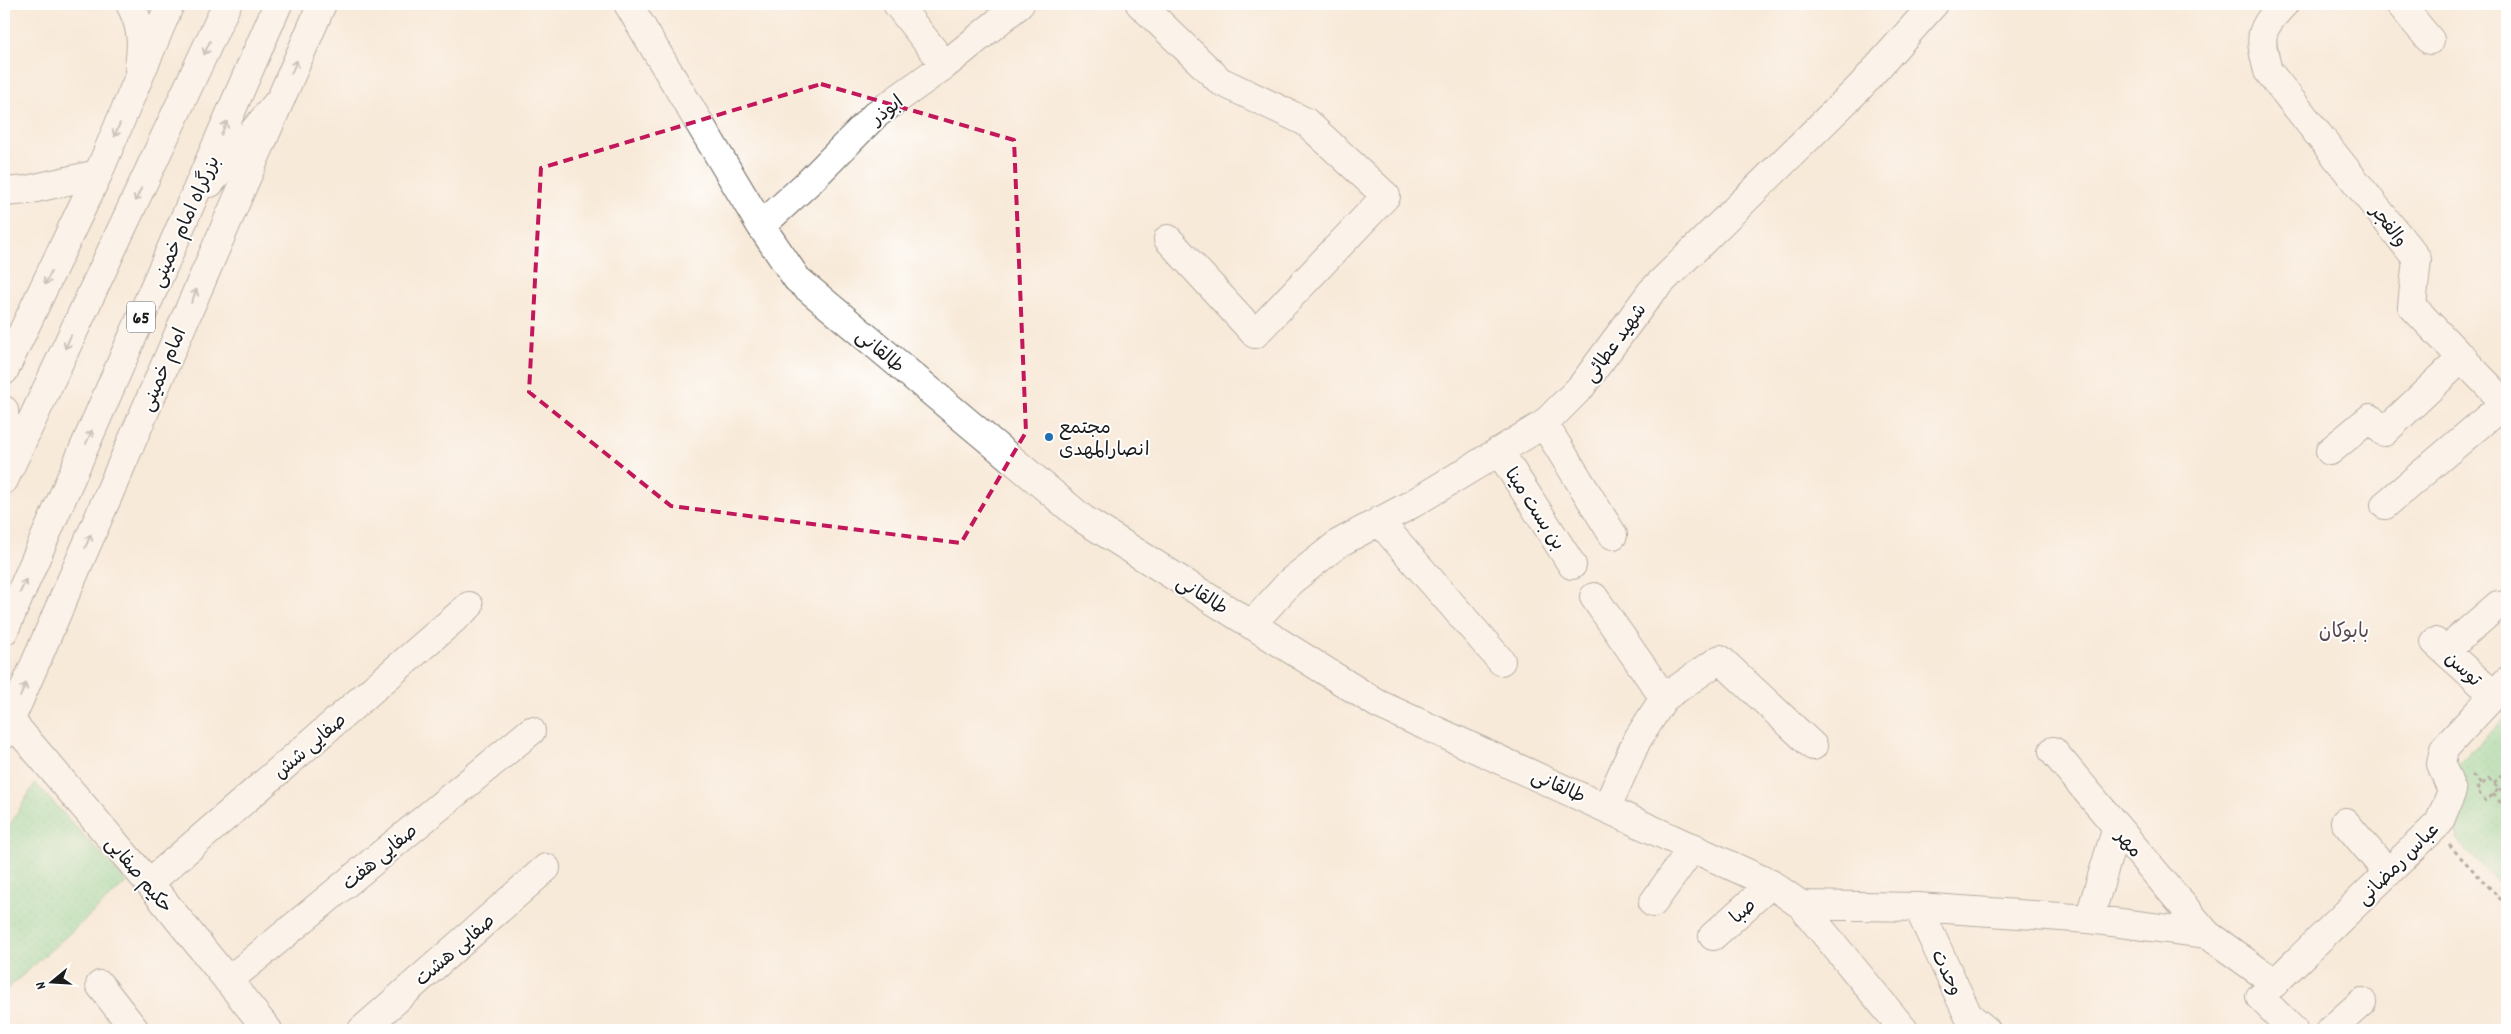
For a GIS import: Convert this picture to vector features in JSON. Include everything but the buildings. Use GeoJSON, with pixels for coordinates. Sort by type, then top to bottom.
{"type":"FeatureCollection","features":[{"type":"Feature","properties":{"kind":"main road"},"geometry":{"type":"LineString","coordinates":[[130,4],[138,18],[142,45],[136,86]]}},
{"type":"Feature","properties":{"kind":"main road"},"geometry":{"type":"LineString","coordinates":[[4,371],[98,174],[170,4]]}},
{"type":"Feature","properties":{"kind":"main road"},"geometry":{"type":"LineString","coordinates":[[6,475],[227,4]]}},
{"type":"Feature","properties":{"kind":"main road","name":"بزرگراه امام خمینی"},"geometry":{"type":"LineString","coordinates":[[4,631],[278,4]]}},
{"type":"Feature","properties":{"kind":"main road","name":"امام خمینی"},"geometry":{"type":"LineString","coordinates":[[7,727],[322,4]]}},
{"type":"Feature","properties":{"kind":"main road","name":"طالقانی"},"geometry":{"type":"LineString","coordinates":[[628,4],[761,226],[797,279],[1083,520],[1378,704],[1607,807],[1771,884],[1801,905],[1904,1030]]}},
{"type":"Feature","properties":{"kind":"main road"},"geometry":{"type":"LineString","coordinates":[[898,4],[945,65]]}},
{"type":"Feature","properties":{"kind":"main road","name":"ابوذر"},"geometry":{"type":"LineString","coordinates":[[761,226],[811,180],[875,115],[945,65],[1020,4]]}},
{"type":"Feature","properties":{"kind":"main road"},"geometry":{"type":"LineString","coordinates":[[1140,4],[1220,81],[1306,122],[1386,196],[1255,334],[1168,240]]}},
{"type":"Feature","properties":{"kind":"main road","name":"شهید عطائی"},"geometry":{"type":"LineString","coordinates":[[1252,625],[1298,576],[1339,543],[1544,424],[1581,387],[1651,292],[1859,88],[1934,4]]}},
{"type":"Feature","properties":{"kind":"main road","name":"والفجر"},"geometry":{"type":"LineString","coordinates":[[2284,4],[2268,21],[2261,41],[2268,71],[2417,259],[2412,306],[2463,357],[2506,404]]}},
{"type":"Feature","properties":{"kind":"main road"},"geometry":{"type":"LineString","coordinates":[[2400,4],[2430,40]]}},
{"type":"Feature","properties":{"kind":"main road"},"geometry":{"type":"LineString","coordinates":[[191,205],[279,101]]}},
{"type":"Feature","properties":{"kind":"main road"},"geometry":{"type":"LineString","coordinates":[[4,192],[27,190],[98,174]]}},
{"type":"Feature","properties":{"kind":"main road"},"geometry":{"type":"LineString","coordinates":[[2330,451],[2370,418],[2384,432],[2463,357]]}},
{"type":"Feature","properties":{"kind":"main road"},"geometry":{"type":"LineString","coordinates":[[2385,505],[2506,404]]}},
{"type":"Feature","properties":{"kind":"main road"},"geometry":{"type":"LineString","coordinates":[[4,410],[6,475]]}},
{"type":"Feature","properties":{"kind":"main road"},"geometry":{"type":"LineString","coordinates":[[1544,424],[1614,535]]}},
{"type":"Feature","properties":{"kind":"main road","name":"بن بست مینا"},"geometry":{"type":"LineString","coordinates":[[1499,451],[1572,565]]}},
{"type":"Feature","properties":{"kind":"main road"},"geometry":{"type":"LineString","coordinates":[[1379,521],[1501,661]]}},
{"type":"Feature","properties":{"kind":"main road"},"geometry":{"type":"LineString","coordinates":[[1594,597],[1664,698]]}},
{"type":"Feature","properties":{"kind":"main road","name":"صفایی شش"},"geometry":{"type":"LineString","coordinates":[[149,883],[470,606]]}},
{"type":"Feature","properties":{"kind":"main road","name":"توسن"},"geometry":{"type":"LineString","coordinates":[[2498,606],[2440,646],[2501,688]]}},
{"type":"Feature","properties":{"kind":"main road"},"geometry":{"type":"LineString","coordinates":[[1607,807],[1637,740],[1664,698],[1720,659],[1813,746]]}},
{"type":"Feature","properties":{"kind":"main road","name":"عباس رمضانی"},"geometry":{"type":"LineString","coordinates":[[2293,1030],[2260,998],[2439,823],[2452,791],[2441,764],[2444,749],[2501,688]]}},
{"type":"Feature","properties":{"kind":"main road","name":"حکیم صفایی"},"geometry":{"type":"LineString","coordinates":[[7,727],[149,883],[268,1030]]}},
{"type":"Feature","properties":{"kind":"main road","name":"صفایی هفت"},"geometry":{"type":"LineString","coordinates":[[228,981],[531,731]]}},
{"type":"Feature","properties":{"kind":"main road","name":"مهر"},"geometry":{"type":"LineString","coordinates":[[2053,751],[2207,934]]}},
{"type":"Feature","properties":{"kind":"main road"},"geometry":{"type":"LineString","coordinates":[[2344,822],[2388,873]]}},
{"type":"Feature","properties":{"kind":"main road"},"geometry":{"type":"LineString","coordinates":[[2089,919],[2117,827]]}},
{"type":"Feature","properties":{"kind":"main road"},"geometry":{"type":"LineString","coordinates":[[1653,903],[1694,847]]}},
{"type":"Feature","properties":{"kind":"main road","name":"صفایی هشت"},"geometry":{"type":"LineString","coordinates":[[362,1030],[546,868]]}},
{"type":"Feature","properties":{"kind":"main road","name":"صبا"},"geometry":{"type":"LineString","coordinates":[[1713,936],[1771,884]]}},
{"type":"Feature","properties":{"kind":"main road"},"geometry":{"type":"LineString","coordinates":[[1801,905],[1918,907],[2089,919],[2207,934],[2276,983]]}},
{"type":"Feature","properties":{"kind":"main road","name":"وحدت"},"geometry":{"type":"LineString","coordinates":[[1918,907],[1968,1015],[1986,1030]]}},
{"type":"Feature","properties":{"kind":"main road"},"geometry":{"type":"LineString","coordinates":[[100,985],[135,1030]]}},
{"type":"Feature","properties":{"kind":"main road"},"geometry":{"type":"LineString","coordinates":[[2331,1030],[2362,1002]]}},
{"type":"Feature","properties":{"kind":"path"},"geometry":{"type":"LineString","coordinates":[[2494,784],[2507,769]]}},
{"type":"Feature","properties":{"kind":"path"},"geometry":{"type":"LineString","coordinates":[[2499,789],[2486,801],[2476,790],[2490,778],[2499,789],[2507,792]]}},
{"type":"Feature","properties":{"kind":"path"},"geometry":{"type":"LineString","coordinates":[[2493,794],[2507,810]]}},
{"type":"Feature","properties":{"kind":"path"},"geometry":{"type":"LineString","coordinates":[[2434,829],[2507,906]]}},
{"type":"Feature","properties":{"kind":"highlighted area"},"geometry":{"type":"Polygon","coordinates":[[[821,84],[1014,140],[1026,432],[961,543],[671,506],[529,392],[541,168],[821,84]]]}},
{"type":"Feature","properties":{"kind":"green space"},"geometry":{"type":"Polygon","coordinates":[[[2507,716],[2507,892],[2458,842],[2450,772],[2507,716]]]}},
{"type":"Feature","properties":{"kind":"green space"},"geometry":{"type":"Polygon","coordinates":[[[35,783],[127,882],[4,992],[4,835],[35,783]]]}},
{"type":"Feature","properties":{"kind":"place","name":"مجتمع انصارالمهدی"},"geometry":{"type":"Point","coordinates":[1049,437]}},
{"type":"Feature","properties":{"kind":"district","name":"بابوکان"},"geometry":{"type":"Point","coordinates":[2344,630]}}]}
